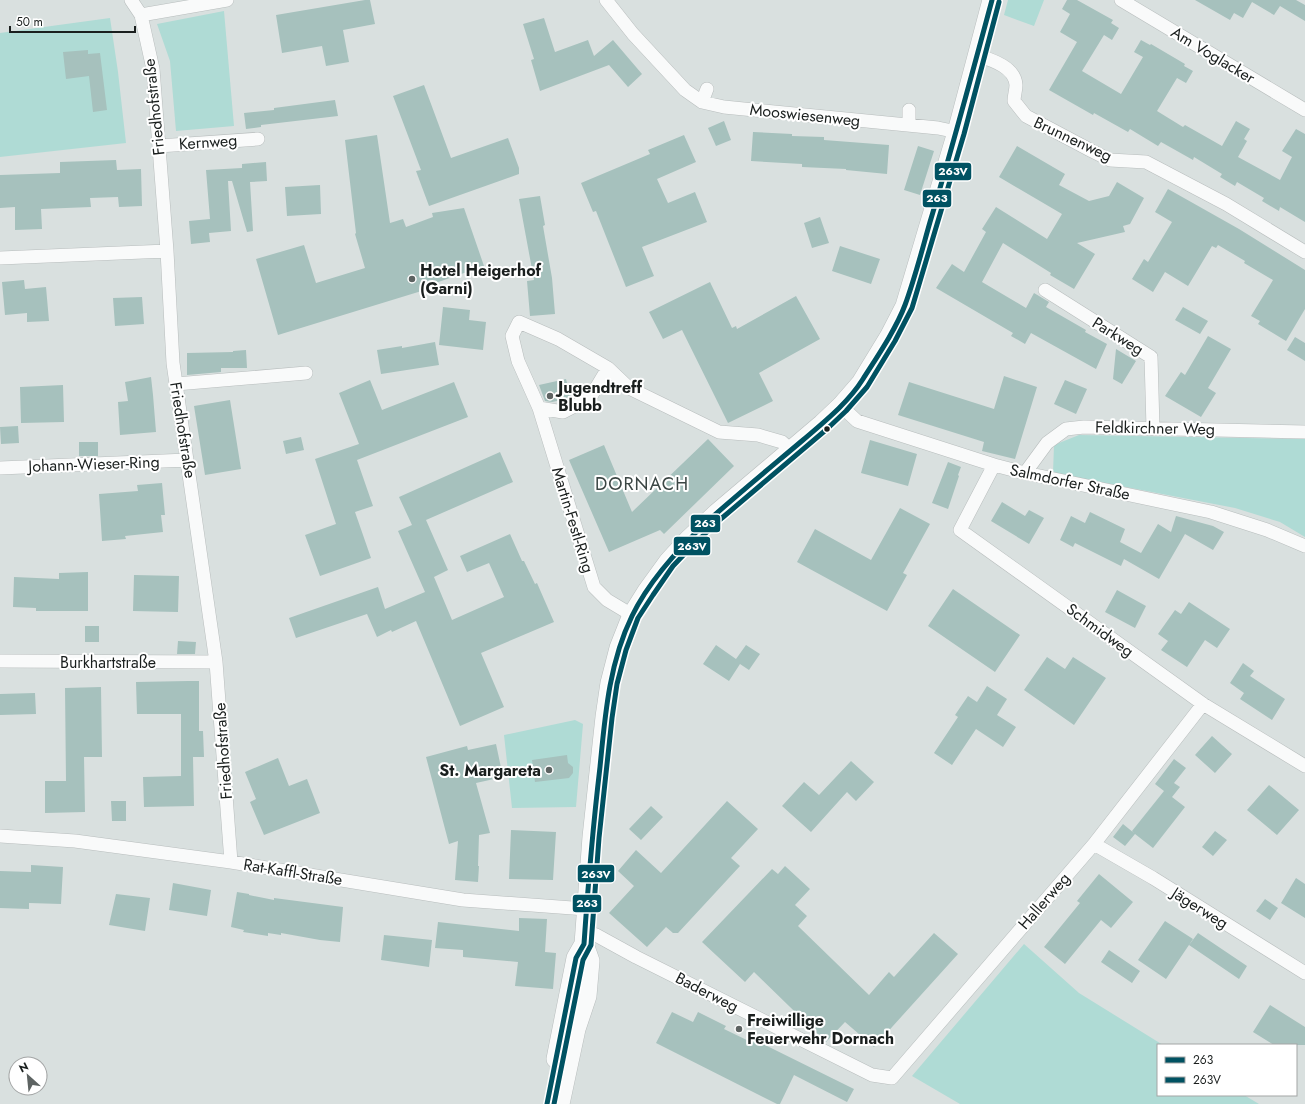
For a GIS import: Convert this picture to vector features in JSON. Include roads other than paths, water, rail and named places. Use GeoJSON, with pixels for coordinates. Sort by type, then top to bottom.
{"type":"FeatureCollection","features":[{"type":"Feature","properties":{"kind":"street","name":"Friedhofstraße"},"geometry":{"type":"LineString","coordinates":[[131,0],[141,15],[153,69],[167,250],[173,363],[216,662],[231,862]]}},
{"type":"Feature","properties":{"kind":"street"},"geometry":{"type":"LineString","coordinates":[[141,15],[227,0]]}},
{"type":"Feature","properties":{"kind":"street","name":"Mooswiesenweg"},"geometry":{"type":"LineString","coordinates":[[606,0],[633,34],[685,90],[702,102],[724,107],[909,125],[957,132]]}},
{"type":"Feature","properties":{"kind":"street"},"geometry":{"type":"LineString","coordinates":[[547,1104],[576,958],[584,938],[604,717],[610,683],[619,648],[632,615],[668,562],[689,539],[717,513],[792,451],[841,406],[861,383],[889,337],[905,306],[957,132],[992,0]]}},
{"type":"Feature","properties":{"kind":"street","name":"Am Voglacker"},"geometry":{"type":"LineString","coordinates":[[1121,0],[1305,110]]}},
{"type":"Feature","properties":{"kind":"street","name":"Brunnenweg"},"geometry":{"type":"LineString","coordinates":[[977,55],[996,62],[1011,72],[1016,84],[1014,101],[1026,116],[1110,160],[1146,162],[1226,204],[1305,252]]}},
{"type":"Feature","properties":{"kind":"street"},"geometry":{"type":"LineString","coordinates":[[702,102],[707,89]]}},
{"type":"Feature","properties":{"kind":"street"},"geometry":{"type":"LineString","coordinates":[[909,110],[909,125]]}},
{"type":"Feature","properties":{"kind":"street","name":"Kernweg"},"geometry":{"type":"LineString","coordinates":[[159,146],[258,138]]}},
{"type":"Feature","properties":{"kind":"street"},"geometry":{"type":"LineString","coordinates":[[0,258],[167,250]]}},
{"type":"Feature","properties":{"kind":"street","name":"Parkweg"},"geometry":{"type":"LineString","coordinates":[[1045,290],[1151,357],[1153,428]]}},
{"type":"Feature","properties":{"kind":"street","name":"Martin-Festl-Ring"},"geometry":{"type":"LineString","coordinates":[[632,615],[607,600],[594,586],[539,408],[518,361],[512,336],[519,322],[558,339],[608,368],[629,388],[720,432],[764,437],[782,442],[792,451]]}},
{"type":"Feature","properties":{"kind":"street"},"geometry":{"type":"LineString","coordinates":[[539,408],[563,412],[590,398],[608,368]]}},
{"type":"Feature","properties":{"kind":"street"},"geometry":{"type":"LineString","coordinates":[[176,384],[306,373]]}},
{"type":"Feature","properties":{"kind":"street","name":"Salmdorfer Straße"},"geometry":{"type":"LineString","coordinates":[[841,406],[857,421],[994,464],[1025,473],[1211,512],[1267,530],[1305,546]]}},
{"type":"Feature","properties":{"kind":"street","name":"Feldkirchner Weg"},"geometry":{"type":"LineString","coordinates":[[1025,473],[1047,443],[1066,429],[1084,426],[1305,432]]}},
{"type":"Feature","properties":{"kind":"street","name":"Johann-Wieser-Ring"},"geometry":{"type":"LineString","coordinates":[[0,468],[188,460]]}},
{"type":"Feature","properties":{"kind":"street","name":"Schmidweg"},"geometry":{"type":"LineString","coordinates":[[994,464],[960,530],[1203,704],[1305,766]]}},
{"type":"Feature","properties":{"kind":"street","name":"Burkhartstraße"},"geometry":{"type":"LineString","coordinates":[[0,661],[216,662]]}},
{"type":"Feature","properties":{"kind":"street","name":"Hallerweg"},"geometry":{"type":"LineString","coordinates":[[872,1075],[892,1078],[1094,844],[1203,704]]}},
{"type":"Feature","properties":{"kind":"street","name":"Rat-Kaffl-Straße"},"geometry":{"type":"LineString","coordinates":[[0,836],[75,841],[231,862],[462,900],[586,909]]}},
{"type":"Feature","properties":{"kind":"street","name":"Jägerweg"},"geometry":{"type":"LineString","coordinates":[[1094,844],[1153,878],[1305,973]]}},
{"type":"Feature","properties":{"kind":"street","name":"Baderweg"},"geometry":{"type":"LineString","coordinates":[[584,938],[596,935],[636,957],[872,1075]]}},
{"type":"Feature","properties":{"kind":"street"},"geometry":{"type":"LineString","coordinates":[[560,1104],[576,1029],[587,996],[590,961],[584,938]]}},
{"type":"Feature","properties":{"kind":"place","name":"Hotel Heigerhof (Garni)"},"geometry":{"type":"Point","coordinates":[412,279]}},
{"type":"Feature","properties":{"kind":"place","name":"Jugendtreff Blubb"},"geometry":{"type":"Point","coordinates":[550,396]}},
{"type":"Feature","properties":{"kind":"place","name":"St. Margareta"},"geometry":{"type":"Point","coordinates":[549,770]}},
{"type":"Feature","properties":{"kind":"place","name":"Freiwillige Feuerwehr Dornach"},"geometry":{"type":"Point","coordinates":[739,1029]}},
{"type":"Feature","properties":{"kind":"district","name":"DORNACH"},"geometry":{"type":"Point","coordinates":[642,484]}}]}
